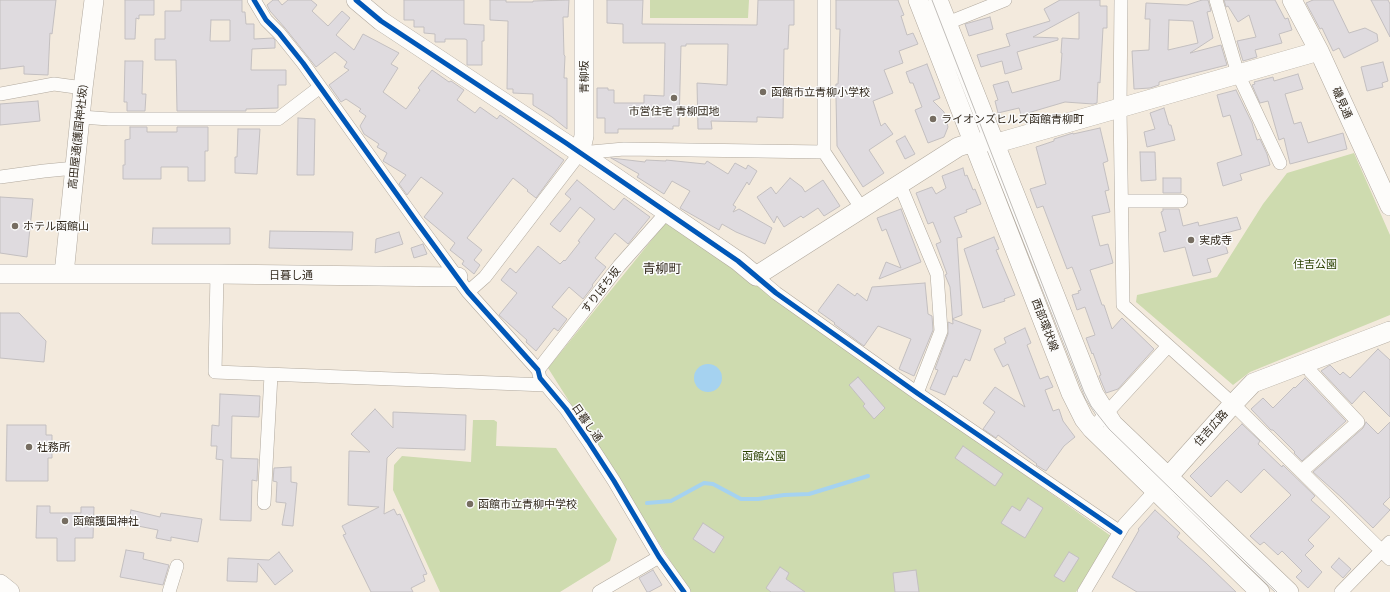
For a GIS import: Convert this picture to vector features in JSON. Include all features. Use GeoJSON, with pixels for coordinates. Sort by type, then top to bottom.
{"type":"FeatureCollection","features":[{"type":"Feature","properties":{"kind":"street","name":"高田屋通(護国神社坂)"},"geometry":{"type":"LineString","coordinates":[[64,274],[83,88],[94,0]]}},
{"type":"Feature","properties":{"kind":"street"},"geometry":{"type":"LineString","coordinates":[[254,0],[266,20],[280,33],[463,285],[485,277],[580,153],[624,149],[824,152]]}},
{"type":"Feature","properties":{"kind":"street"},"geometry":{"type":"LineString","coordinates":[[356,0],[381,21],[580,153],[738,261],[776,293],[917,393],[1120,532]]}},
{"type":"Feature","properties":{"kind":"street","name":"青柳坂"},"geometry":{"type":"LineString","coordinates":[[580,153],[584,136],[584,0]]}},
{"type":"Feature","properties":{"kind":"street"},"geometry":{"type":"LineString","coordinates":[[824,0],[824,152],[862,209]]}},
{"type":"Feature","properties":{"kind":"street","name":"西部環状線"},"geometry":{"type":"LineString","coordinates":[[918,0],[938,27],[995,142],[1094,394],[1106,414],[1113,424],[1289,592]]}},
{"type":"Feature","properties":{"kind":"street","name":"西部環状線"},"geometry":{"type":"LineString","coordinates":[[938,0],[938,27],[973,142],[1071,393],[1084,419],[1092,429],[1155,491],[1260,592]]}},
{"type":"Feature","properties":{"kind":"street"},"geometry":{"type":"LineString","coordinates":[[938,27],[1005,0]]}},
{"type":"Feature","properties":{"kind":"street"},"geometry":{"type":"LineString","coordinates":[[1121,0],[1120,108],[1123,304],[1233,404],[1387,550],[1341,592]]}},
{"type":"Feature","properties":{"kind":"street"},"geometry":{"type":"LineString","coordinates":[[1216,0],[1238,74],[1280,162]]}},
{"type":"Feature","properties":{"kind":"street","name":"磯見通"},"geometry":{"type":"LineString","coordinates":[[1292,0],[1319,51],[1390,206]]}},
{"type":"Feature","properties":{"kind":"street"},"geometry":{"type":"LineString","coordinates":[[756,276],[958,147],[973,142],[1004,141],[1319,51]]}},
{"type":"Feature","properties":{"kind":"street"},"geometry":{"type":"LineString","coordinates":[[0,94],[54,84],[83,88]]}},
{"type":"Feature","properties":{"kind":"street"},"geometry":{"type":"LineString","coordinates":[[81,117],[109,119],[278,119],[320,87]]}},
{"type":"Feature","properties":{"kind":"street"},"geometry":{"type":"LineString","coordinates":[[0,177],[75,168]]}},
{"type":"Feature","properties":{"kind":"street"},"geometry":{"type":"LineString","coordinates":[[900,185],[937,274],[941,330],[917,393]]}},
{"type":"Feature","properties":{"kind":"street"},"geometry":{"type":"LineString","coordinates":[[1122,201],[1181,201]]}},
{"type":"Feature","properties":{"kind":"street","name":"すりばち坂"},"geometry":{"type":"LineString","coordinates":[[538,370],[619,266],[667,212]]}},
{"type":"Feature","properties":{"kind":"street","name":"日暮し通"},"geometry":{"type":"LineString","coordinates":[[0,274],[217,274],[463,285],[538,370],[540,378],[566,409],[614,481],[680,591]]}},
{"type":"Feature","properties":{"kind":"street"},"geometry":{"type":"LineString","coordinates":[[217,274],[215,372],[546,385]]}},
{"type":"Feature","properties":{"kind":"street","name":"住吉広路"},"geometry":{"type":"LineString","coordinates":[[1084,592],[1124,525],[1253,383],[1390,331]]}},
{"type":"Feature","properties":{"kind":"street"},"geometry":{"type":"LineString","coordinates":[[1092,429],[1168,346]]}},
{"type":"Feature","properties":{"kind":"street"},"geometry":{"type":"LineString","coordinates":[[1302,471],[1358,422],[1310,371]]}},
{"type":"Feature","properties":{"kind":"street"},"geometry":{"type":"LineString","coordinates":[[264,503],[271,375]]}},
{"type":"Feature","properties":{"kind":"street"},"geometry":{"type":"LineString","coordinates":[[599,592],[659,557]]}},
{"type":"Feature","properties":{"kind":"street"},"geometry":{"type":"LineString","coordinates":[[169,592],[177,566]]}},
{"type":"Feature","properties":{"kind":"street"},"geometry":{"type":"LineString","coordinates":[[0,584],[10,592]]}},
{"type":"Feature","properties":{"kind":"green space"},"geometry":{"type":"Polygon","coordinates":[[[650,0],[749,0],[748,18],[650,18],[650,0]]]}},
{"type":"Feature","properties":{"kind":"green space","name":"住吉公園"},"geometry":{"type":"Polygon","coordinates":[[[1354,153],[1390,235],[1390,315],[1250,372],[1233,385],[1136,302],[1137,295],[1217,277],[1263,204],[1287,173],[1354,153]]]}},
{"type":"Feature","properties":{"kind":"green space","name":"函館公園"},"geometry":{"type":"Polygon","coordinates":[[[667,221],[1111,536],[1076,592],[690,592],[548,368],[667,221]]]}},
{"type":"Feature","properties":{"kind":"green space"},"geometry":{"type":"Polygon","coordinates":[[[473,420],[494,420],[497,422],[496,446],[556,448],[617,539],[610,561],[560,592],[440,592],[393,490],[394,465],[402,456],[471,462],[473,420]]]}},
{"type":"Feature","properties":{"kind":"water"},"geometry":{"type":"Polygon","coordinates":[[[708,364],[718,368],[722,378],[718,388],[708,392],[698,388],[694,378],[698,368],[708,364]]]}},
{"type":"Feature","properties":{"kind":"building"},"geometry":{"type":"Polygon","coordinates":[[[0,0],[56,0],[52,34],[50,33],[48,75],[24,74],[24,66],[0,69],[0,0]]]}},
{"type":"Feature","properties":{"kind":"building"},"geometry":{"type":"Polygon","coordinates":[[[125,0],[154,0],[154,15],[139,15],[139,19],[136,18],[135,39],[125,39],[125,0]]]}},
{"type":"Feature","properties":{"kind":"building"},"geometry":{"type":"Polygon","coordinates":[[[181,0],[242,0],[242,12],[245,12],[246,24],[254,24],[254,39],[273,38],[275,40],[275,48],[252,49],[251,70],[286,70],[286,85],[278,85],[278,108],[246,109],[246,111],[177,111],[176,60],[155,60],[155,39],[165,39],[165,11],[181,11],[181,0]],[[211,20],[210,41],[230,41],[230,20],[211,20]]]}},
{"type":"Feature","properties":{"kind":"building"},"geometry":{"type":"Polygon","coordinates":[[[273,0],[278,0],[282,5],[288,0],[311,0],[317,5],[312,11],[328,26],[342,11],[350,18],[336,35],[354,50],[363,34],[399,53],[391,64],[398,68],[383,92],[406,109],[420,90],[418,88],[432,70],[464,90],[457,100],[475,113],[480,107],[497,119],[500,115],[564,160],[536,198],[513,178],[467,238],[482,250],[474,260],[480,265],[474,274],[462,264],[464,261],[450,250],[455,243],[424,217],[443,193],[421,177],[407,195],[399,184],[406,175],[383,161],[387,153],[377,147],[379,144],[364,134],[360,126],[366,116],[359,111],[361,109],[346,99],[341,102],[329,85],[349,70],[344,67],[347,62],[335,52],[316,67],[270,11],[267,5],[273,0]]]}},
{"type":"Feature","properties":{"kind":"building"},"geometry":{"type":"Polygon","coordinates":[[[404,0],[464,0],[464,24],[484,25],[482,65],[467,65],[467,40],[445,39],[445,42],[435,42],[435,34],[424,33],[424,27],[414,27],[414,20],[404,20],[404,0]]]}},
{"type":"Feature","properties":{"kind":"building"},"geometry":{"type":"Polygon","coordinates":[[[490,0],[506,0],[506,2],[533,2],[569,0],[568,17],[563,17],[565,56],[564,78],[567,78],[567,129],[533,105],[533,94],[513,93],[513,89],[507,89],[508,21],[490,20],[490,0]]]}},
{"type":"Feature","properties":{"kind":"building"},"geometry":{"type":"Polygon","coordinates":[[[607,0],[643,0],[642,24],[757,25],[758,0],[794,0],[794,25],[789,25],[788,49],[784,49],[783,118],[757,117],[757,122],[711,121],[712,129],[698,129],[697,83],[727,85],[728,44],[686,44],[686,46],[681,46],[679,126],[673,126],[673,129],[618,129],[618,133],[605,133],[605,118],[597,118],[597,88],[608,88],[608,90],[614,90],[614,103],[644,103],[644,95],[664,96],[665,43],[623,43],[623,24],[607,23],[607,0]]]}},
{"type":"Feature","properties":{"kind":"building"},"geometry":{"type":"Polygon","coordinates":[[[836,0],[898,0],[904,15],[901,16],[907,35],[913,33],[918,44],[899,51],[903,63],[884,70],[893,93],[873,101],[881,126],[885,123],[893,134],[869,150],[884,173],[863,187],[837,146],[835,98],[836,84],[838,84],[840,29],[836,29],[836,0]]]}},
{"type":"Feature","properties":{"kind":"building"},"geometry":{"type":"Polygon","coordinates":[[[1060,0],[1100,0],[1100,6],[1107,6],[1107,28],[1103,28],[1100,83],[1098,82],[1097,103],[1065,102],[1021,115],[1019,108],[998,113],[995,101],[998,100],[993,85],[1008,81],[1012,93],[1060,80],[1062,38],[1079,39],[1079,12],[1033,37],[1058,38],[1058,40],[1017,52],[1022,69],[1005,74],[1002,61],[981,67],[977,55],[1010,46],[1006,34],[1050,21],[1044,9],[1060,0]]]}},
{"type":"Feature","properties":{"kind":"building"},"geometry":{"type":"Polygon","coordinates":[[[1202,0],[1208,0],[1211,11],[1207,12],[1213,38],[1190,53],[1221,45],[1227,65],[1159,82],[1159,85],[1150,88],[1134,89],[1132,51],[1149,50],[1150,19],[1145,19],[1146,3],[1187,5],[1202,0]],[[1169,20],[1168,50],[1198,43],[1193,21],[1169,20]]]}},
{"type":"Feature","properties":{"kind":"building"},"geometry":{"type":"Polygon","coordinates":[[[1224,0],[1275,0],[1285,19],[1288,18],[1292,30],[1279,34],[1282,43],[1255,50],[1257,57],[1243,61],[1237,41],[1256,37],[1249,15],[1238,22],[1228,6],[1226,7],[1224,0]]]}},
{"type":"Feature","properties":{"kind":"building"},"geometry":{"type":"Polygon","coordinates":[[[1313,0],[1333,0],[1349,33],[1365,28],[1377,34],[1378,41],[1344,58],[1339,48],[1333,51],[1322,28],[1320,29],[1306,3],[1313,0]]]}},
{"type":"Feature","properties":{"kind":"building"},"geometry":{"type":"Polygon","coordinates":[[[1371,0],[1388,0],[1390,4],[1390,37],[1371,0]]]}},
{"type":"Feature","properties":{"kind":"building"},"geometry":{"type":"Polygon","coordinates":[[[990,17],[993,29],[969,36],[965,24],[990,17]]]}},
{"type":"Feature","properties":{"kind":"building"},"geometry":{"type":"Polygon","coordinates":[[[125,61],[143,61],[142,94],[146,94],[145,111],[127,111],[127,102],[124,102],[125,61]]]}},
{"type":"Feature","properties":{"kind":"building"},"geometry":{"type":"Polygon","coordinates":[[[1383,62],[1388,81],[1382,83],[1383,87],[1367,91],[1361,67],[1383,62]]]}},
{"type":"Feature","properties":{"kind":"building"},"geometry":{"type":"Polygon","coordinates":[[[927,64],[940,98],[933,101],[944,112],[948,127],[944,137],[928,143],[915,110],[922,107],[913,83],[910,83],[906,72],[927,64]]]}},
{"type":"Feature","properties":{"kind":"building"},"geometry":{"type":"Polygon","coordinates":[[[1298,74],[1303,89],[1285,94],[1294,124],[1301,122],[1308,143],[1343,133],[1347,149],[1290,164],[1284,138],[1279,140],[1268,101],[1260,103],[1252,85],[1255,84],[1254,82],[1273,77],[1274,81],[1298,74]]]}},
{"type":"Feature","properties":{"kind":"building"},"geometry":{"type":"Polygon","coordinates":[[[1236,90],[1252,123],[1257,140],[1260,139],[1267,154],[1270,165],[1240,174],[1242,180],[1223,186],[1217,163],[1242,155],[1230,115],[1223,117],[1217,95],[1236,90]]]}},
{"type":"Feature","properties":{"kind":"building"},"geometry":{"type":"Polygon","coordinates":[[[38,101],[40,121],[0,125],[0,104],[38,101]]]}},
{"type":"Feature","properties":{"kind":"building"},"geometry":{"type":"Polygon","coordinates":[[[1164,108],[1175,140],[1147,147],[1144,132],[1155,129],[1150,113],[1164,108]]]}},
{"type":"Feature","properties":{"kind":"building"},"geometry":{"type":"Polygon","coordinates":[[[298,118],[315,119],[314,175],[297,175],[298,118]]]}},
{"type":"Feature","properties":{"kind":"building"},"geometry":{"type":"Polygon","coordinates":[[[130,127],[147,127],[147,132],[177,132],[177,127],[208,127],[208,151],[205,151],[205,181],[188,181],[188,167],[161,167],[161,179],[123,179],[123,165],[125,165],[125,140],[130,139],[130,127]]]}},
{"type":"Feature","properties":{"kind":"building"},"geometry":{"type":"Polygon","coordinates":[[[1100,128],[1108,161],[1103,163],[1109,190],[1105,191],[1110,212],[1092,216],[1100,246],[1108,244],[1113,263],[1090,270],[1112,329],[1122,318],[1154,349],[1118,389],[1106,393],[1099,376],[1101,375],[1093,353],[1092,354],[1086,338],[1095,335],[1085,307],[1077,310],[1072,295],[1079,293],[1078,291],[1081,290],[1072,267],[1067,269],[1043,206],[1037,208],[1030,189],[1046,184],[1036,147],[1073,133],[1100,128]]]}},
{"type":"Feature","properties":{"kind":"building"},"geometry":{"type":"Polygon","coordinates":[[[238,129],[260,129],[257,174],[235,173],[238,129]]]}},
{"type":"Feature","properties":{"kind":"building"},"geometry":{"type":"Polygon","coordinates":[[[905,136],[915,154],[905,159],[896,141],[905,136]]]}},
{"type":"Feature","properties":{"kind":"building"},"geometry":{"type":"Polygon","coordinates":[[[1140,152],[1155,152],[1156,180],[1141,181],[1140,152]]]}},
{"type":"Feature","properties":{"kind":"building"},"geometry":{"type":"Polygon","coordinates":[[[611,158],[645,162],[646,160],[666,160],[705,164],[707,161],[728,174],[735,163],[746,169],[748,165],[757,171],[749,185],[747,182],[733,205],[736,207],[733,212],[739,209],[772,228],[765,244],[736,232],[722,224],[719,230],[680,208],[690,191],[672,181],[664,194],[637,177],[639,174],[611,158]]]}},
{"type":"Feature","properties":{"kind":"building"},"geometry":{"type":"Polygon","coordinates":[[[963,168],[965,176],[967,175],[973,190],[975,189],[981,204],[954,217],[962,237],[957,238],[962,315],[953,319],[950,287],[936,244],[941,242],[933,222],[928,224],[916,193],[932,187],[936,194],[946,188],[942,176],[963,168]]]}},
{"type":"Feature","properties":{"kind":"building"},"geometry":{"type":"Polygon","coordinates":[[[790,178],[802,187],[805,192],[823,180],[840,206],[824,216],[818,208],[803,218],[801,216],[784,227],[777,216],[774,223],[757,197],[771,187],[776,194],[790,178]]]}},
{"type":"Feature","properties":{"kind":"building"},"geometry":{"type":"Polygon","coordinates":[[[1163,178],[1181,178],[1181,193],[1163,193],[1163,178]]]}},
{"type":"Feature","properties":{"kind":"building"},"geometry":{"type":"Polygon","coordinates":[[[577,180],[614,210],[624,198],[650,217],[628,244],[615,233],[595,258],[606,267],[583,299],[569,287],[552,307],[567,319],[558,331],[554,328],[536,351],[526,342],[527,340],[499,315],[517,293],[501,280],[510,268],[516,273],[538,246],[560,264],[564,260],[565,261],[580,242],[578,241],[595,219],[580,207],[560,232],[550,224],[571,199],[565,194],[577,180]]]}},
{"type":"Feature","properties":{"kind":"building","name":"ホテル函館山"},"geometry":{"type":"Polygon","coordinates":[[[0,197],[33,199],[27,257],[0,253],[0,197]]]}},
{"type":"Feature","properties":{"kind":"building"},"geometry":{"type":"Polygon","coordinates":[[[901,209],[921,262],[879,279],[886,262],[901,268],[886,229],[882,231],[877,218],[901,209]]]}},
{"type":"Feature","properties":{"kind":"building"},"geometry":{"type":"Polygon","coordinates":[[[1163,209],[1179,209],[1183,226],[1198,222],[1199,226],[1237,217],[1241,229],[1222,234],[1228,253],[1207,259],[1211,272],[1193,276],[1185,247],[1164,252],[1159,233],[1166,231],[1161,212],[1163,209]]]}},
{"type":"Feature","properties":{"kind":"building"},"geometry":{"type":"Polygon","coordinates":[[[153,228],[230,228],[230,244],[152,244],[153,228]]]}},
{"type":"Feature","properties":{"kind":"building"},"geometry":{"type":"Polygon","coordinates":[[[270,231],[353,232],[352,250],[269,248],[270,231]]]}},
{"type":"Feature","properties":{"kind":"building"},"geometry":{"type":"Polygon","coordinates":[[[399,232],[403,244],[375,253],[376,239],[399,232]]]}},
{"type":"Feature","properties":{"kind":"building"},"geometry":{"type":"Polygon","coordinates":[[[994,237],[999,249],[996,250],[1015,295],[1004,299],[1005,301],[983,308],[964,249],[994,237]]]}},
{"type":"Feature","properties":{"kind":"building"},"geometry":{"type":"Polygon","coordinates":[[[423,244],[427,254],[414,258],[411,248],[423,244]]]}},
{"type":"Feature","properties":{"kind":"building"},"geometry":{"type":"Polygon","coordinates":[[[925,283],[928,314],[932,316],[933,330],[914,376],[899,369],[911,339],[878,326],[864,346],[818,311],[838,284],[855,296],[857,293],[867,301],[872,287],[925,283]]]}},
{"type":"Feature","properties":{"kind":"building"},"geometry":{"type":"Polygon","coordinates":[[[0,313],[19,313],[46,341],[44,362],[0,358],[0,313]]]}},
{"type":"Feature","properties":{"kind":"building"},"geometry":{"type":"Polygon","coordinates":[[[953,319],[981,330],[970,361],[965,359],[957,377],[953,376],[945,395],[930,389],[938,370],[935,369],[948,334],[948,322],[953,324],[953,319]]]}},
{"type":"Feature","properties":{"kind":"building"},"geometry":{"type":"Polygon","coordinates":[[[1025,328],[1031,343],[1027,345],[1040,379],[1048,376],[1053,387],[1045,390],[1053,411],[1059,409],[1063,421],[1075,437],[1064,446],[1046,471],[998,435],[996,438],[983,429],[995,412],[983,403],[995,387],[1025,407],[1008,364],[1003,367],[994,349],[1006,343],[1004,338],[1025,328]]]}},
{"type":"Feature","properties":{"kind":"building"},"geometry":{"type":"Polygon","coordinates":[[[1378,349],[1390,360],[1390,417],[1364,391],[1352,404],[1321,371],[1330,365],[1340,375],[1343,372],[1350,378],[1378,349]]]}},
{"type":"Feature","properties":{"kind":"building"},"geometry":{"type":"Polygon","coordinates":[[[858,377],[885,408],[874,419],[863,406],[865,404],[849,385],[858,377]]]}},
{"type":"Feature","properties":{"kind":"building"},"geometry":{"type":"Polygon","coordinates":[[[1305,378],[1346,421],[1302,461],[1294,453],[1295,452],[1251,409],[1263,398],[1273,408],[1305,378]]]}},
{"type":"Feature","properties":{"kind":"building"},"geometry":{"type":"Polygon","coordinates":[[[220,394],[260,396],[259,417],[232,416],[231,458],[258,459],[257,481],[252,480],[251,521],[220,520],[223,460],[216,459],[217,446],[211,446],[212,425],[219,426],[220,394]]]}},
{"type":"Feature","properties":{"kind":"building"},"geometry":{"type":"Polygon","coordinates":[[[375,409],[393,428],[393,412],[466,415],[465,450],[397,448],[387,458],[384,514],[394,509],[397,515],[400,514],[427,574],[423,575],[425,581],[411,588],[413,592],[371,592],[343,535],[346,534],[342,526],[379,507],[348,505],[349,451],[370,452],[351,434],[375,409]]]}},
{"type":"Feature","properties":{"kind":"building"},"geometry":{"type":"Polygon","coordinates":[[[1366,422],[1378,434],[1390,422],[1390,497],[1383,504],[1390,510],[1373,528],[1313,472],[1363,428],[1366,422]]]}},
{"type":"Feature","properties":{"kind":"building"},"geometry":{"type":"Polygon","coordinates":[[[1242,424],[1260,441],[1258,444],[1282,467],[1283,465],[1315,496],[1311,500],[1330,517],[1308,540],[1314,546],[1305,555],[1322,572],[1308,588],[1296,577],[1302,571],[1282,551],[1278,555],[1264,542],[1260,545],[1250,536],[1291,495],[1264,469],[1241,493],[1227,480],[1211,497],[1190,476],[1242,424]]]}},
{"type":"Feature","properties":{"kind":"building","name":"社務所"},"geometry":{"type":"Polygon","coordinates":[[[7,425],[46,425],[46,435],[52,435],[52,458],[48,458],[48,481],[6,481],[7,425]]]}},
{"type":"Feature","properties":{"kind":"building"},"geometry":{"type":"Polygon","coordinates":[[[963,446],[1003,474],[995,486],[955,458],[963,446]]]}},
{"type":"Feature","properties":{"kind":"building"},"geometry":{"type":"Polygon","coordinates":[[[291,467],[291,482],[297,483],[293,526],[282,525],[286,503],[276,502],[277,482],[273,481],[274,468],[291,467]]]}},
{"type":"Feature","properties":{"kind":"building"},"geometry":{"type":"Polygon","coordinates":[[[1028,498],[1043,508],[1025,538],[1001,523],[1012,506],[1020,511],[1028,498]]]}},
{"type":"Feature","properties":{"kind":"building"},"geometry":{"type":"Polygon","coordinates":[[[37,506],[50,506],[50,513],[81,513],[81,507],[94,507],[93,538],[75,538],[75,561],[57,561],[57,538],[36,538],[37,506]]]}},
{"type":"Feature","properties":{"kind":"building"},"geometry":{"type":"Polygon","coordinates":[[[131,510],[160,517],[161,513],[202,519],[198,542],[171,537],[171,541],[156,538],[158,530],[128,524],[131,510]]]}},
{"type":"Feature","properties":{"kind":"building"},"geometry":{"type":"Polygon","coordinates":[[[1155,510],[1180,533],[1177,537],[1236,592],[1137,592],[1112,577],[1139,530],[1138,529],[1155,510]]]}},
{"type":"Feature","properties":{"kind":"building"},"geometry":{"type":"Polygon","coordinates":[[[703,523],[724,537],[714,553],[693,539],[703,523]]]}},
{"type":"Feature","properties":{"kind":"building"},"geometry":{"type":"Polygon","coordinates":[[[126,550],[144,553],[143,559],[169,565],[163,585],[120,577],[126,550]]]}},
{"type":"Feature","properties":{"kind":"building"},"geometry":{"type":"Polygon","coordinates":[[[279,552],[293,571],[275,585],[258,563],[257,582],[227,581],[228,558],[269,560],[279,552]]]}},
{"type":"Feature","properties":{"kind":"building"},"geometry":{"type":"Polygon","coordinates":[[[1069,552],[1079,558],[1064,582],[1054,576],[1069,552]]]}},
{"type":"Feature","properties":{"kind":"building"},"geometry":{"type":"Polygon","coordinates":[[[1339,558],[1351,569],[1343,578],[1331,567],[1339,558]]]}},
{"type":"Feature","properties":{"kind":"building"},"geometry":{"type":"Polygon","coordinates":[[[780,567],[789,573],[786,579],[805,592],[771,592],[766,588],[780,567]]]}},
{"type":"Feature","properties":{"kind":"building"},"geometry":{"type":"Polygon","coordinates":[[[653,570],[662,585],[647,592],[639,578],[653,570]]]}},
{"type":"Feature","properties":{"kind":"building"},"geometry":{"type":"Polygon","coordinates":[[[916,570],[919,592],[895,592],[893,573],[916,570]]]}},
{"type":"Feature","properties":{"kind":"waterway"},"geometry":{"type":"LineString","coordinates":[[647,503],[671,501],[704,483],[713,484],[741,499],[758,499],[784,495],[809,494],[868,476]]}},
{"type":"Feature","properties":{"kind":"tram line"},"geometry":{"type":"LineString","coordinates":[[932,0],[1084,392],[1091,406],[1109,429],[1277,592]]}},
{"type":"Feature","properties":{"kind":"cycle path"},"geometry":{"type":"LineString","coordinates":[[254,0],[266,20],[279,33],[303,63],[468,292],[538,370],[540,378],[566,409],[588,441],[614,481],[659,557],[684,592]]}},
{"type":"Feature","properties":{"kind":"cycle path"},"geometry":{"type":"LineString","coordinates":[[356,0],[381,21],[566,143],[738,261],[776,293],[917,393],[1120,532]]}},
{"type":"Feature","properties":{"kind":"place","name":"函館市立青柳小学校"},"geometry":{"type":"Point","coordinates":[763,92]}},
{"type":"Feature","properties":{"kind":"place","name":"市営住宅 青柳団地"},"geometry":{"type":"Point","coordinates":[674,98]}},
{"type":"Feature","properties":{"kind":"place","name":"ライオンズヒルズ函館青柳町"},"geometry":{"type":"Point","coordinates":[933,119]}},
{"type":"Feature","properties":{"kind":"place","name":"ホテル函館山"},"geometry":{"type":"Point","coordinates":[15,226]}},
{"type":"Feature","properties":{"kind":"place","name":"実成寺"},"geometry":{"type":"Point","coordinates":[1191,240]}},
{"type":"Feature","properties":{"kind":"place","name":"社務所"},"geometry":{"type":"Point","coordinates":[29,447]}},
{"type":"Feature","properties":{"kind":"place","name":"函館市立青柳中学校"},"geometry":{"type":"Point","coordinates":[470,504]}},
{"type":"Feature","properties":{"kind":"place","name":"函館護国神社"},"geometry":{"type":"Point","coordinates":[65,521]}},
{"type":"Feature","properties":{"kind":"district","name":"青柳町"},"geometry":{"type":"Point","coordinates":[662,269]}}]}
